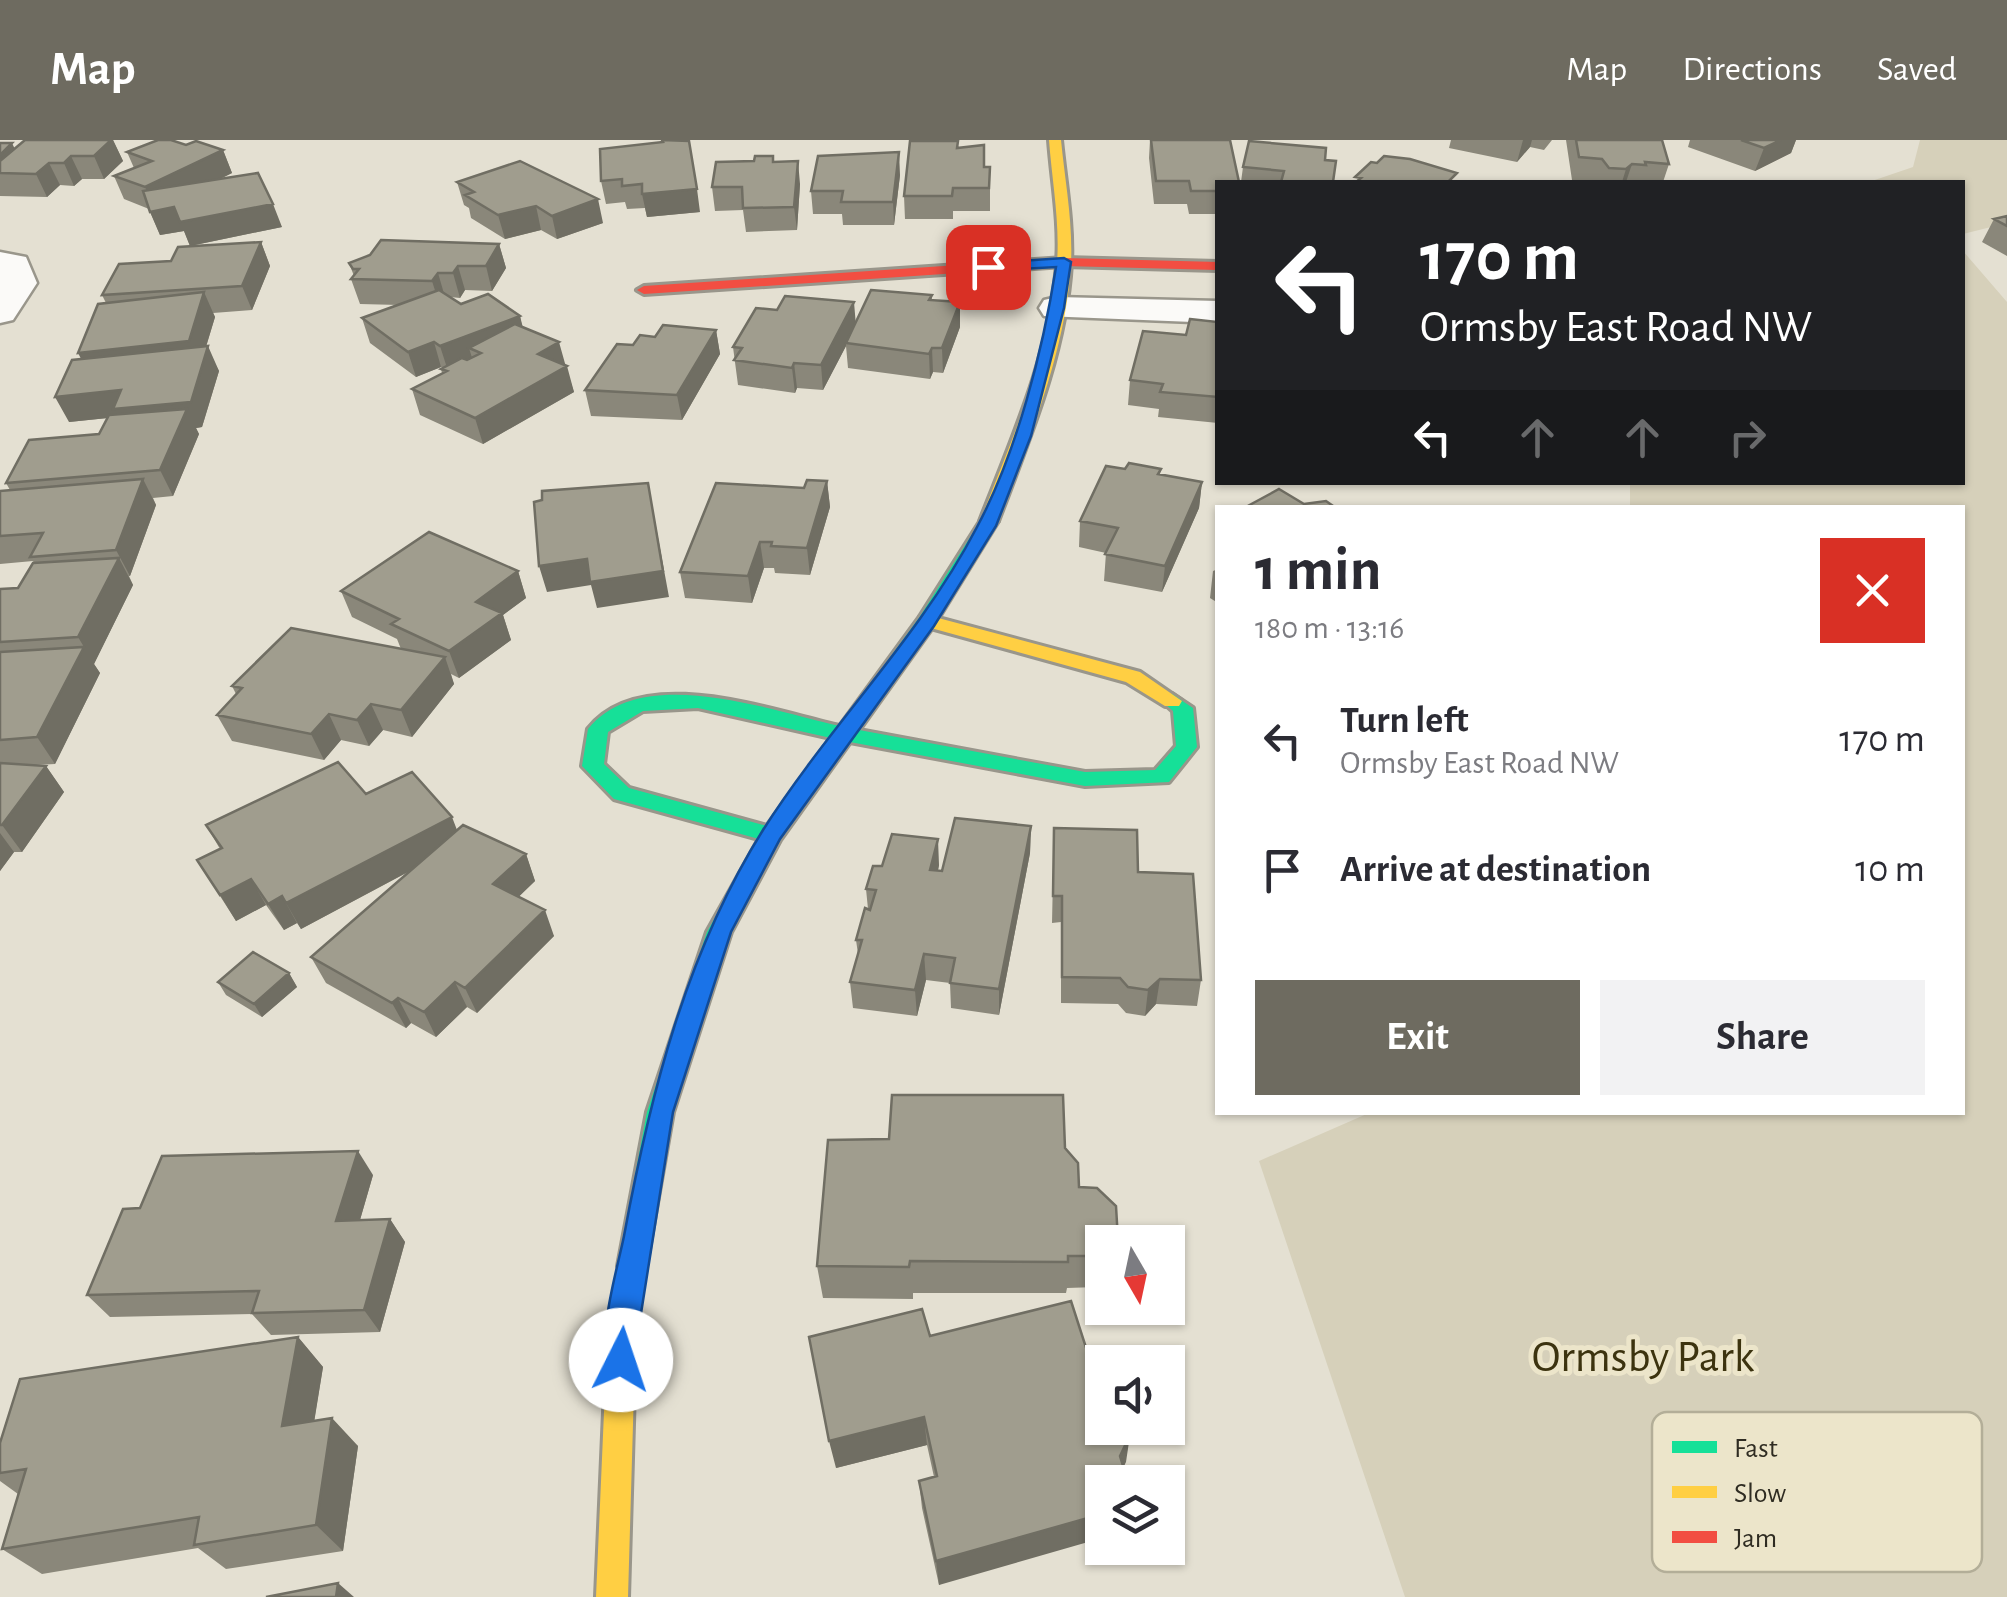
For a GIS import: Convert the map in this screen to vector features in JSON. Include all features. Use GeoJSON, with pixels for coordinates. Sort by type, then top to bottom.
{"type":"FeatureCollection","features":[{"type":"Feature","properties":{"kind":"street"},"geometry":{"type":"LineString","coordinates":[[612,1597],[622,1320],[660,1112],[719,932],[772,835],[927,621],[987,526],[1022,436],[1057,308],[1064,262],[1054,140]]}},
{"type":"Feature","properties":{"kind":"street"},"geometry":{"type":"LineString","coordinates":[[644,290],[1064,262],[1215,266]]}},
{"type":"Feature","properties":{"kind":"street"},"geometry":{"type":"LineString","coordinates":[[0,312],[20,283],[7,263]]}},
{"type":"Feature","properties":{"kind":"street"},"geometry":{"type":"LineString","coordinates":[[1057,308],[1215,312]]}},
{"type":"Feature","properties":{"kind":"street"},"geometry":{"type":"LineString","coordinates":[[772,835],[622,794],[593,766],[598,729],[640,704],[698,700],[842,734],[1085,779],[1161,776],[1187,747],[1183,708],[1133,676],[927,621]]}},
{"type":"Feature","properties":{"kind":"green space"},"geometry":{"type":"Polygon","coordinates":[[[1920,140],[2007,140],[2007,223],[1965,234],[1965,180],[1875,180],[1913,167],[1920,140]]]}},
{"type":"Feature","properties":{"kind":"green space","name":"Ormsby Park"},"geometry":{"type":"Polygon","coordinates":[[[1965,253],[2007,302],[2007,1597],[1405,1597],[1259,1161],[1364,1115],[1965,1115],[1965,505],[1630,505],[1630,485],[1965,485],[1965,253]]]}},
{"type":"Feature","properties":{"kind":"building"},"geometry":{"type":"Polygon","coordinates":[[[25,140],[111,140],[94,156],[71,156],[64,163],[49,163],[36,174],[0,173],[0,161],[25,140]]]}},
{"type":"Feature","properties":{"kind":"building"},"geometry":{"type":"Polygon","coordinates":[[[158,140],[186,145],[196,141],[223,150],[145,187],[114,176],[152,161],[127,152],[158,140]]]}},
{"type":"Feature","properties":{"kind":"building"},"geometry":{"type":"Polygon","coordinates":[[[662,140],[689,141],[697,189],[642,194],[642,184],[622,186],[622,179],[601,181],[600,149],[662,140]]]}},
{"type":"Feature","properties":{"kind":"building"},"geometry":{"type":"Polygon","coordinates":[[[1151,140],[1230,140],[1239,180],[1215,180],[1215,191],[1191,191],[1189,181],[1156,181],[1151,140]]]}},
{"type":"Feature","properties":{"kind":"building"},"geometry":{"type":"Polygon","coordinates":[[[1576,140],[1662,140],[1669,164],[1645,162],[1646,165],[1632,164],[1626,169],[1609,168],[1602,159],[1579,157],[1576,140]]]}},
{"type":"Feature","properties":{"kind":"building"},"geometry":{"type":"Polygon","coordinates":[[[1741,140],[1781,140],[1764,148],[1741,140]]]}},
{"type":"Feature","properties":{"kind":"building"},"geometry":{"type":"Polygon","coordinates":[[[910,141],[958,141],[957,148],[984,145],[984,167],[990,167],[989,188],[953,188],[952,196],[904,196],[910,141]]]}},
{"type":"Feature","properties":{"kind":"building"},"geometry":{"type":"Polygon","coordinates":[[[1249,141],[1326,148],[1325,160],[1336,161],[1333,180],[1282,180],[1284,171],[1243,167],[1249,141]]]}},
{"type":"Feature","properties":{"kind":"building"},"geometry":{"type":"Polygon","coordinates":[[[0,143],[12,143],[0,155],[0,143]]]}},
{"type":"Feature","properties":{"kind":"building"},"geometry":{"type":"Polygon","coordinates":[[[899,152],[893,202],[841,202],[843,191],[811,191],[818,156],[899,152]]]}},
{"type":"Feature","properties":{"kind":"building"},"geometry":{"type":"Polygon","coordinates":[[[755,156],[773,156],[773,162],[798,161],[794,207],[743,208],[742,187],[712,187],[716,162],[754,161],[755,156]]]}},
{"type":"Feature","properties":{"kind":"building"},"geometry":{"type":"Polygon","coordinates":[[[1384,156],[1410,159],[1457,173],[1450,180],[1355,177],[1371,162],[1377,163],[1384,156]]]}},
{"type":"Feature","properties":{"kind":"building"},"geometry":{"type":"Polygon","coordinates":[[[520,161],[598,199],[552,216],[536,206],[498,215],[465,195],[474,192],[457,182],[520,161]]]}},
{"type":"Feature","properties":{"kind":"building"},"geometry":{"type":"Polygon","coordinates":[[[258,173],[273,204],[180,222],[174,207],[150,212],[143,191],[258,173]]]}},
{"type":"Feature","properties":{"kind":"building"},"geometry":{"type":"Polygon","coordinates":[[[2007,216],[2007,226],[1994,219],[2007,216]]]}},
{"type":"Feature","properties":{"kind":"building"},"geometry":{"type":"Polygon","coordinates":[[[381,240],[499,244],[486,266],[458,266],[453,273],[438,273],[432,281],[351,279],[359,269],[353,269],[349,263],[370,255],[381,240]]]}},
{"type":"Feature","properties":{"kind":"building"},"geometry":{"type":"Polygon","coordinates":[[[261,242],[242,286],[102,295],[119,264],[171,261],[178,247],[261,242]]]}},
{"type":"Feature","properties":{"kind":"building"},"geometry":{"type":"Polygon","coordinates":[[[439,290],[461,304],[488,294],[520,316],[440,346],[434,342],[408,352],[362,318],[439,290]]]}},
{"type":"Feature","properties":{"kind":"building"},"geometry":{"type":"Polygon","coordinates":[[[871,290],[932,295],[929,300],[960,302],[942,348],[932,348],[929,354],[846,343],[871,290]]]}},
{"type":"Feature","properties":{"kind":"building"},"geometry":{"type":"Polygon","coordinates":[[[204,292],[189,341],[78,353],[98,304],[204,292]]]}},
{"type":"Feature","properties":{"kind":"building"},"geometry":{"type":"Polygon","coordinates":[[[785,296],[854,302],[821,365],[794,363],[792,368],[734,360],[742,348],[733,347],[756,308],[777,310],[785,296]]]}},
{"type":"Feature","properties":{"kind":"building"},"geometry":{"type":"Polygon","coordinates":[[[1190,319],[1215,322],[1215,397],[1160,392],[1163,384],[1130,380],[1143,331],[1186,335],[1190,319]]]}},
{"type":"Feature","properties":{"kind":"building"},"geometry":{"type":"Polygon","coordinates":[[[515,324],[559,342],[538,354],[567,366],[475,418],[412,389],[447,371],[441,369],[462,358],[467,360],[481,353],[469,348],[515,324]]]}},
{"type":"Feature","properties":{"kind":"building"},"geometry":{"type":"Polygon","coordinates":[[[663,325],[716,330],[677,395],[585,390],[617,344],[633,345],[640,335],[655,337],[663,325]]]}},
{"type":"Feature","properties":{"kind":"building"},"geometry":{"type":"Polygon","coordinates":[[[208,346],[191,402],[113,409],[121,390],[55,397],[72,360],[208,346]]]}},
{"type":"Feature","properties":{"kind":"building"},"geometry":{"type":"Polygon","coordinates":[[[187,409],[160,470],[6,483],[29,440],[99,434],[109,415],[187,409]]]}},
{"type":"Feature","properties":{"kind":"building"},"geometry":{"type":"Polygon","coordinates":[[[1129,463],[1161,469],[1158,474],[1202,482],[1165,566],[1105,554],[1118,528],[1080,521],[1106,466],[1125,469],[1129,463]]]}},
{"type":"Feature","properties":{"kind":"building"},"geometry":{"type":"Polygon","coordinates":[[[143,479],[116,550],[30,557],[43,533],[0,536],[0,491],[143,479]]]}},
{"type":"Feature","properties":{"kind":"building"},"geometry":{"type":"Polygon","coordinates":[[[807,480],[827,481],[807,548],[760,542],[748,576],[680,572],[716,483],[804,488],[807,480]]]}},
{"type":"Feature","properties":{"kind":"building"},"geometry":{"type":"Polygon","coordinates":[[[648,483],[663,571],[590,582],[587,559],[539,566],[534,502],[542,500],[542,491],[648,483]]]}},
{"type":"Feature","properties":{"kind":"building"},"geometry":{"type":"Polygon","coordinates":[[[1279,489],[1304,504],[1326,501],[1332,505],[1250,505],[1279,489]]]}},
{"type":"Feature","properties":{"kind":"building"},"geometry":{"type":"Polygon","coordinates":[[[429,532],[518,571],[476,602],[502,613],[449,651],[391,624],[399,619],[341,591],[429,532]]]}},
{"type":"Feature","properties":{"kind":"building"},"geometry":{"type":"Polygon","coordinates":[[[119,558],[78,637],[0,642],[0,589],[18,588],[33,563],[119,558]]]}},
{"type":"Feature","properties":{"kind":"building"},"geometry":{"type":"Polygon","coordinates":[[[291,628],[445,657],[401,710],[371,704],[357,720],[329,714],[311,734],[217,715],[242,688],[232,686],[291,628]]]}},
{"type":"Feature","properties":{"kind":"building"},"geometry":{"type":"Polygon","coordinates":[[[84,647],[37,737],[0,740],[0,652],[84,647]]]}},
{"type":"Feature","properties":{"kind":"building"},"geometry":{"type":"Polygon","coordinates":[[[338,762],[366,794],[412,772],[452,817],[286,903],[282,896],[268,904],[251,879],[220,895],[197,860],[222,848],[206,825],[338,762]]]}},
{"type":"Feature","properties":{"kind":"building"},"geometry":{"type":"Polygon","coordinates":[[[0,763],[46,766],[2,825],[0,825],[0,763]]]}},
{"type":"Feature","properties":{"kind":"building"},"geometry":{"type":"Polygon","coordinates":[[[955,818],[1031,826],[999,989],[950,983],[955,958],[924,954],[915,990],[850,982],[862,940],[856,940],[865,908],[870,910],[876,890],[866,889],[873,866],[882,866],[892,834],[938,839],[930,870],[942,871],[955,818]]]}},
{"type":"Feature","properties":{"kind":"building"},"geometry":{"type":"Polygon","coordinates":[[[463,825],[526,854],[493,884],[545,910],[465,988],[455,982],[424,1012],[398,998],[392,1003],[311,957],[463,825]]]}},
{"type":"Feature","properties":{"kind":"building"},"geometry":{"type":"Polygon","coordinates":[[[1054,828],[1137,830],[1138,872],[1193,874],[1201,980],[1160,979],[1148,990],[1128,987],[1120,978],[1062,977],[1062,896],[1053,896],[1054,828]]]}},
{"type":"Feature","properties":{"kind":"building"},"geometry":{"type":"Polygon","coordinates":[[[253,952],[289,973],[254,1004],[218,982],[253,952]]]}},
{"type":"Feature","properties":{"kind":"building"},"geometry":{"type":"Polygon","coordinates":[[[892,1095],[1063,1095],[1065,1148],[1078,1163],[1079,1187],[1097,1188],[1116,1206],[1117,1225],[1085,1225],[1085,1256],[1068,1256],[1068,1262],[910,1261],[909,1267],[817,1266],[828,1140],[889,1139],[892,1095]]]}},
{"type":"Feature","properties":{"kind":"building"},"geometry":{"type":"Polygon","coordinates":[[[358,1151],[336,1221],[390,1219],[364,1310],[252,1313],[259,1291],[87,1295],[123,1209],[140,1208],[162,1156],[358,1151]]]}},
{"type":"Feature","properties":{"kind":"building"},"geometry":{"type":"Polygon","coordinates":[[[1071,1301],[1085,1345],[1085,1445],[1125,1445],[1120,1456],[1123,1465],[1085,1465],[1085,1519],[936,1561],[919,1481],[937,1476],[924,1417],[829,1441],[809,1337],[922,1309],[930,1336],[1071,1301]]]}},
{"type":"Feature","properties":{"kind":"building"},"geometry":{"type":"Polygon","coordinates":[[[298,1337],[282,1426],[332,1418],[316,1525],[194,1545],[199,1517],[2,1549],[26,1469],[0,1473],[0,1443],[20,1379],[298,1337]]]}},
{"type":"Feature","properties":{"kind":"building"},"geometry":{"type":"Polygon","coordinates":[[[338,1583],[336,1597],[266,1597],[338,1583]]]}},
{"type":"Feature","properties":{"kind":"traffic: fast"},"geometry":{"type":"LineString","coordinates":[[632,1266],[660,1112],[719,932],[772,835],[927,621],[989,521]]}},
{"type":"Feature","properties":{"kind":"traffic: fast"},"geometry":{"type":"LineString","coordinates":[[772,835],[622,794],[593,766],[598,729],[639,704],[698,701],[842,734],[1085,779],[1161,777],[1187,747],[1183,708],[1172,701]]}},
{"type":"Feature","properties":{"kind":"traffic: slow"},"geometry":{"type":"LineString","coordinates":[[989,521],[1036,394],[1061,293],[1064,233],[1055,140]]}},
{"type":"Feature","properties":{"kind":"traffic: slow"},"geometry":{"type":"LineString","coordinates":[[927,621],[1133,677],[1172,701]]}},
{"type":"Feature","properties":{"kind":"traffic: slow"},"geometry":{"type":"LineString","coordinates":[[612,1597],[622,1320],[632,1266]]}},
{"type":"Feature","properties":{"kind":"traffic: jam"},"geometry":{"type":"LineString","coordinates":[[644,290],[1064,262],[1215,266]]}},
{"type":"Feature","properties":{"kind":"route"},"geometry":{"type":"LineString","coordinates":[[621,1360],[622,1320],[660,1112],[719,932],[772,835],[927,621],[987,526],[1022,436],[1057,308],[1064,262],[988,267]]}}]}
